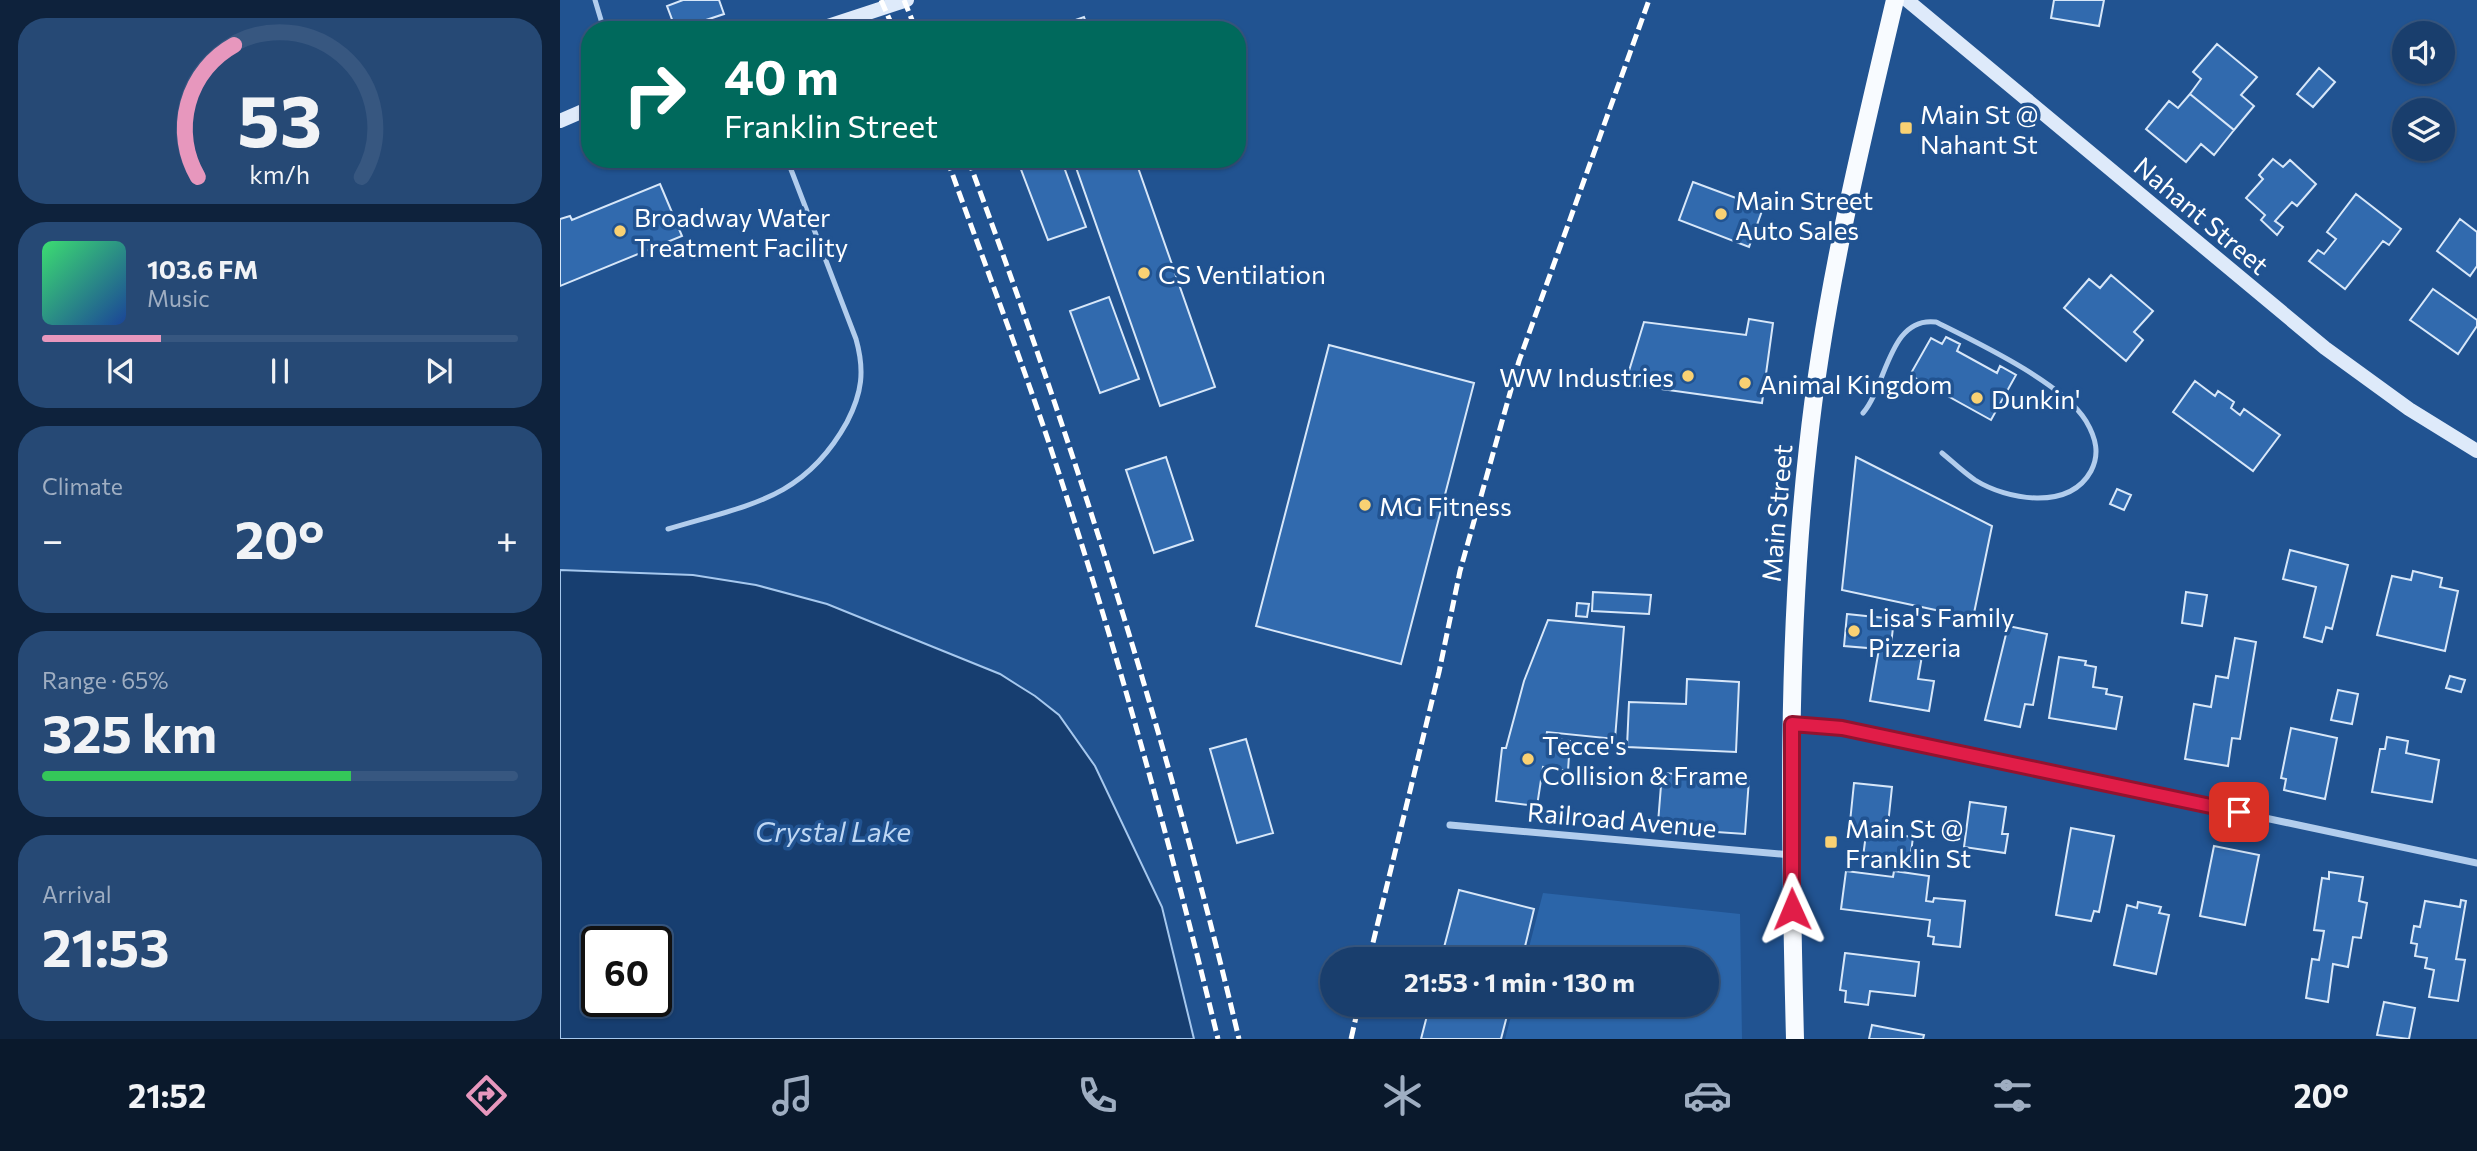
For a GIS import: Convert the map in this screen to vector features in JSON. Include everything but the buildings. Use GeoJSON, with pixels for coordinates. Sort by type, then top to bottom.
{"type":"FeatureCollection","features":[{"type":"Feature","properties":{"kind":"main road"},"geometry":{"type":"LineString","coordinates":[[843,21],[907,0]]}},
{"type":"Feature","properties":{"kind":"main road","name":"Main Street"},"geometry":{"type":"LineString","coordinates":[[1795,1039],[1791,855],[1797,568],[1816,382],[1844,211],[1895,0]]}},
{"type":"Feature","properties":{"kind":"main road","name":"Nahant Street"},"geometry":{"type":"LineString","coordinates":[[1907,0],[2325,348],[2409,409],[2477,451]]}},
{"type":"Feature","properties":{"kind":"main road"},"geometry":{"type":"LineString","coordinates":[[560,121],[581,112]]}},
{"type":"Feature","properties":{"kind":"street"},"geometry":{"type":"LineString","coordinates":[[1792,724],[1842,728],[2477,863]]}},
{"type":"Feature","properties":{"kind":"street","name":"Railroad Avenue"},"geometry":{"type":"LineString","coordinates":[[1450,825],[1791,855]]}},
{"type":"Feature","properties":{"kind":"lane"},"geometry":{"type":"LineString","coordinates":[[595,0],[601,21]]}},
{"type":"Feature","properties":{"kind":"lane"},"geometry":{"type":"LineString","coordinates":[[668,529],[761,501],[791,487],[823,459],[837,439],[860,393],[862,359],[856,339],[790,168]]}},
{"type":"Feature","properties":{"kind":"lane"},"geometry":{"type":"LineString","coordinates":[[1863,413],[1877,394],[1899,337],[1915,324],[1936,322],[2045,383],[2085,418],[2096,446],[2096,457],[2088,475],[2073,490],[2052,498],[2035,498],[1993,488],[1976,480],[1942,453]]}},
{"type":"Feature","properties":{"kind":"shaded area"},"geometry":{"type":"Polygon","coordinates":[[[1543,893],[1740,914],[1742,1039],[1505,1039],[1511,1017],[1719,1017],[1719,947],[1529,947],[1543,893]]]}},
{"type":"Feature","properties":{"kind":"water","name":"Crystal Lake"},"geometry":{"type":"Polygon","coordinates":[[[560,570],[693,575],[756,585],[827,604],[1000,674],[1035,696],[1059,715],[1095,766],[1162,907],[1194,1039],[560,1039],[560,570]]]}},
{"type":"Feature","properties":{"kind":"railway"},"geometry":{"type":"LineString","coordinates":[[881,0],[890,21]]}},
{"type":"Feature","properties":{"kind":"railway"},"geometry":{"type":"LineString","coordinates":[[904,0],[912,21]]}},
{"type":"Feature","properties":{"kind":"railway"},"geometry":{"type":"LineString","coordinates":[[1372,947],[1439,672],[1460,571],[1519,361],[1649,0]]}},
{"type":"Feature","properties":{"kind":"railway"},"geometry":{"type":"LineString","coordinates":[[950,168],[1037,407],[1096,591],[1160,814],[1218,1039]]}},
{"type":"Feature","properties":{"kind":"railway"},"geometry":{"type":"LineString","coordinates":[[971,168],[1046,376],[1117,595],[1182,816],[1239,1039]]}},
{"type":"Feature","properties":{"kind":"railway"},"geometry":{"type":"LineString","coordinates":[[1351,1039],[1356,1017]]}},
{"type":"Feature","properties":{"kind":"place","name":"Main St @ Nahant St"},"geometry":{"type":"Point","coordinates":[1906,128]}},
{"type":"Feature","properties":{"kind":"place","name":"Main Street Auto Sales"},"geometry":{"type":"Point","coordinates":[1721,214]}},
{"type":"Feature","properties":{"kind":"place","name":"Broadway Water Treatment Facility"},"geometry":{"type":"Point","coordinates":[620,231]}},
{"type":"Feature","properties":{"kind":"place","name":"CS Ventilation"},"geometry":{"type":"Point","coordinates":[1144,273]}},
{"type":"Feature","properties":{"kind":"place","name":"WW Industries"},"geometry":{"type":"Point","coordinates":[1688,376]}},
{"type":"Feature","properties":{"kind":"place","name":"Animal Kingdom"},"geometry":{"type":"Point","coordinates":[1745,383]}},
{"type":"Feature","properties":{"kind":"place","name":"Dunkin'"},"geometry":{"type":"Point","coordinates":[1977,398]}},
{"type":"Feature","properties":{"kind":"place","name":"MG Fitness"},"geometry":{"type":"Point","coordinates":[1365,505]}},
{"type":"Feature","properties":{"kind":"place","name":"Lisa's Family Pizzeria"},"geometry":{"type":"Point","coordinates":[1854,631]}},
{"type":"Feature","properties":{"kind":"place","name":"Tecce's Collision & Frame"},"geometry":{"type":"Point","coordinates":[1528,759]}},
{"type":"Feature","properties":{"kind":"place","name":"Main St @ Franklin St"},"geometry":{"type":"Point","coordinates":[1831,842]}},
{"type":"Feature","properties":{"kind":"route"},"geometry":{"type":"LineString","coordinates":[[1792,909],[1792,724],[1842,728],[2239,812]]}}]}
